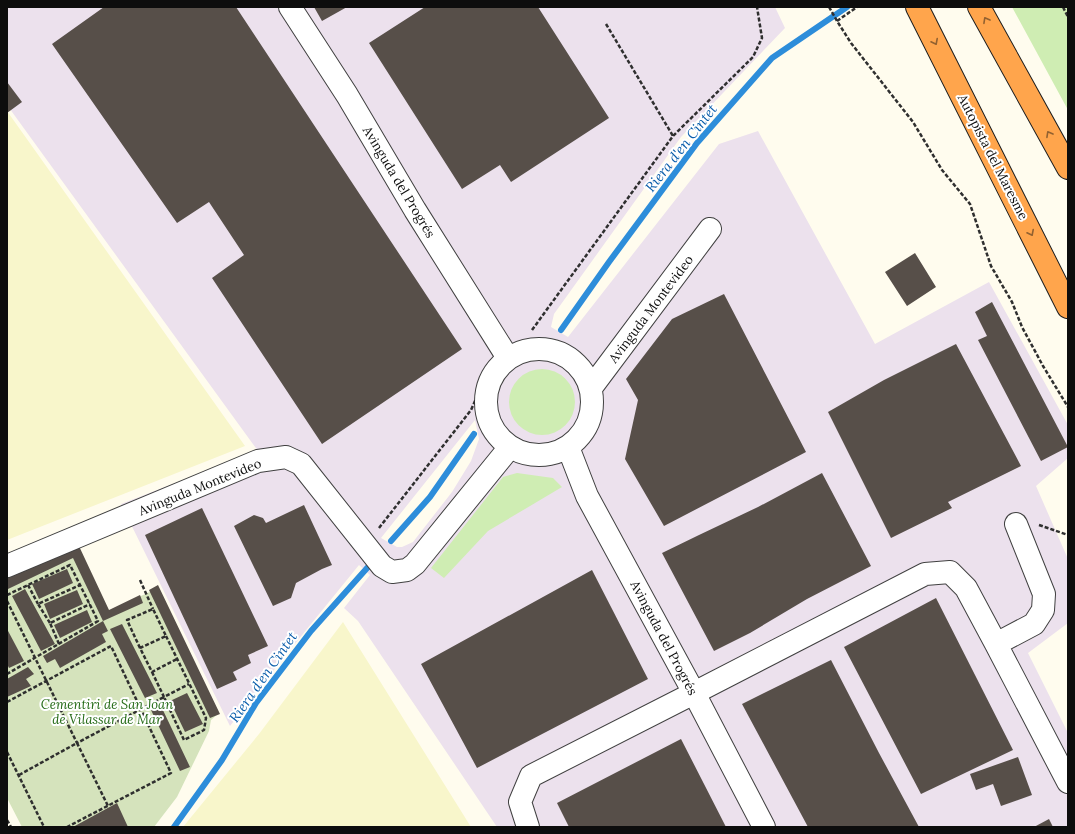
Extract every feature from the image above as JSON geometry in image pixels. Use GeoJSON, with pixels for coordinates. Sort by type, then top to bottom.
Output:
{"type":"FeatureCollection","features":[{"type":"Feature","properties":{"kind":"highway","name":"Autopista del Maresme"},"geometry":{"type":"LineString","coordinates":[[917,7],[1068,307]]}},
{"type":"Feature","properties":{"kind":"highway"},"geometry":{"type":"LineString","coordinates":[[979,7],[1068,168]]}},
{"type":"Feature","properties":{"kind":"street","name":"Avinguda del Progrés"},"geometry":{"type":"LineString","coordinates":[[290,7],[348,95],[415,210],[504,351]]}},
{"type":"Feature","properties":{"kind":"street","name":"Avinguda Montevideo"},"geometry":{"type":"LineString","coordinates":[[591,388],[710,229]]}},
{"type":"Feature","properties":{"kind":"street"},"geometry":{"type":"LineString","coordinates":[[541,348],[559,352],[578,365],[591,388],[592,408],[586,427],[568,447],[554,454],[535,456],[510,447],[492,428],[486,407],[488,388],[504,351],[541,348]]}},
{"type":"Feature","properties":{"kind":"street","name":"Avinguda Montevideo"},"geometry":{"type":"LineString","coordinates":[[7,566],[258,462],[286,458],[301,464],[382,566],[392,572],[408,570],[415,564],[510,447]]}},
{"type":"Feature","properties":{"kind":"street","name":"Avinguda del Progrés"},"geometry":{"type":"LineString","coordinates":[[568,447],[587,496],[694,693],[764,827]]}},
{"type":"Feature","properties":{"kind":"street"},"geometry":{"type":"LineString","coordinates":[[996,644],[1034,624],[1043,610],[1044,594],[1016,524]]}},
{"type":"Feature","properties":{"kind":"street"},"geometry":{"type":"LineString","coordinates":[[528,827],[520,802],[531,776],[925,574],[950,572],[966,588],[1068,782]]}},
{"type":"Feature","properties":{"kind":"path"},"geometry":{"type":"LineString","coordinates":[[532,330],[673,136],[753,58],[762,38],[757,7]]}},
{"type":"Feature","properties":{"kind":"path"},"geometry":{"type":"LineString","coordinates":[[829,7],[851,43],[913,122],[942,170],[970,204],[991,266],[1012,302],[1022,327],[1043,366],[1068,407]]}},
{"type":"Feature","properties":{"kind":"path"},"geometry":{"type":"LineString","coordinates":[[837,21],[857,7]]}},
{"type":"Feature","properties":{"kind":"path"},"geometry":{"type":"LineString","coordinates":[[1063,7],[1068,18]]}},
{"type":"Feature","properties":{"kind":"path"},"geometry":{"type":"LineString","coordinates":[[606,24],[673,136]]}},
{"type":"Feature","properties":{"kind":"path"},"geometry":{"type":"LineString","coordinates":[[379,529],[472,410],[504,351]]}},
{"type":"Feature","properties":{"kind":"path"},"geometry":{"type":"LineString","coordinates":[[1016,524],[1038,525],[1068,535]]}},
{"type":"Feature","properties":{"kind":"path"},"geometry":{"type":"LineString","coordinates":[[7,595],[70,565],[98,621],[7,673]]}},
{"type":"Feature","properties":{"kind":"path"},"geometry":{"type":"LineString","coordinates":[[140,580],[206,718],[204,730],[184,740],[127,620],[153,609]]}},
{"type":"Feature","properties":{"kind":"path"},"geometry":{"type":"LineString","coordinates":[[28,585],[50,623],[59,644]]}},
{"type":"Feature","properties":{"kind":"path"},"geometry":{"type":"LineString","coordinates":[[38,604],[80,585]]}},
{"type":"Feature","properties":{"kind":"path"},"geometry":{"type":"LineString","coordinates":[[7,601],[108,806]]}},
{"type":"Feature","properties":{"kind":"path"},"geometry":{"type":"LineString","coordinates":[[50,623],[90,604]]}},
{"type":"Feature","properties":{"kind":"path"},"geometry":{"type":"LineString","coordinates":[[140,648],[166,636]]}},
{"type":"Feature","properties":{"kind":"path"},"geometry":{"type":"LineString","coordinates":[[7,702],[111,646],[171,772],[67,827]]}},
{"type":"Feature","properties":{"kind":"path"},"geometry":{"type":"LineString","coordinates":[[152,672],[177,659]]}},
{"type":"Feature","properties":{"kind":"path"},"geometry":{"type":"LineString","coordinates":[[19,775],[189,684]]}},
{"type":"Feature","properties":{"kind":"path"},"geometry":{"type":"LineString","coordinates":[[7,752],[44,827]]}},
{"type":"Feature","properties":{"kind":"path"},"geometry":{"type":"LineString","coordinates":[[7,820],[11,827]]}},
{"type":"Feature","properties":{"kind":"shaded area"},"geometry":{"type":"Polygon","coordinates":[[[7,7],[775,7],[785,28],[681,137],[554,314],[551,327],[568,337],[719,144],[758,131],[875,344],[989,282],[1068,425],[1068,458],[1036,486],[1068,559],[1068,623],[1028,653],[1068,733],[1068,827],[497,827],[358,621],[344,608],[370,575],[359,565],[230,726],[121,504],[258,451],[7,105],[7,7]],[[475,420],[381,538],[397,547],[402,547],[413,542],[452,492],[471,461],[479,439],[475,420]]]}},
{"type":"Feature","properties":{"kind":"shaded area"},"geometry":{"type":"Polygon","coordinates":[[[7,111],[245,446],[7,540],[7,111]]]}},
{"type":"Feature","properties":{"kind":"shaded area"},"geometry":{"type":"Polygon","coordinates":[[[343,622],[471,827],[183,827],[259,734],[343,622]]]}},
{"type":"Feature","properties":{"kind":"green space"},"geometry":{"type":"Polygon","coordinates":[[[1012,7],[1068,7],[1068,110],[1012,7]]]}},
{"type":"Feature","properties":{"kind":"green space"},"geometry":{"type":"Polygon","coordinates":[[[542,369],[555,372],[565,379],[572,389],[575,402],[572,415],[565,425],[555,432],[542,435],[529,432],[519,425],[512,415],[509,402],[512,389],[519,379],[529,372],[542,369]]]}},
{"type":"Feature","properties":{"kind":"green space"},"geometry":{"type":"Polygon","coordinates":[[[517,473],[553,478],[562,487],[488,531],[444,578],[431,568],[503,477],[517,473]]]}},
{"type":"Feature","properties":{"kind":"green space","name":"Cementiri de San Joan de Vilassar de Mar"},"geometry":{"type":"Polygon","coordinates":[[[76,544],[109,611],[158,588],[219,713],[211,720],[209,731],[177,797],[154,827],[22,827],[7,798],[7,574],[76,544]]]}},
{"type":"Feature","properties":{"kind":"building"},"geometry":{"type":"Polygon","coordinates":[[[104,7],[236,7],[462,349],[322,444],[212,278],[244,255],[209,202],[177,223],[52,44],[104,7]]]}},
{"type":"Feature","properties":{"kind":"building"},"geometry":{"type":"Polygon","coordinates":[[[314,7],[347,7],[322,21],[314,7]]]}},
{"type":"Feature","properties":{"kind":"building"},"geometry":{"type":"Polygon","coordinates":[[[425,7],[538,7],[609,118],[511,182],[500,165],[462,189],[369,43],[425,7]]]}},
{"type":"Feature","properties":{"kind":"building"},"geometry":{"type":"Polygon","coordinates":[[[7,82],[22,102],[7,113],[7,82]]]}},
{"type":"Feature","properties":{"kind":"building"},"geometry":{"type":"Polygon","coordinates":[[[915,253],[936,287],[907,306],[885,272],[915,253]]]}},
{"type":"Feature","properties":{"kind":"building"},"geometry":{"type":"Polygon","coordinates":[[[724,294],[806,452],[664,526],[625,459],[638,400],[626,379],[672,319],[724,294]]]}},
{"type":"Feature","properties":{"kind":"building"},"geometry":{"type":"Polygon","coordinates":[[[992,302],[1068,447],[1041,461],[978,340],[987,336],[975,312],[992,302]]]}},
{"type":"Feature","properties":{"kind":"building"},"geometry":{"type":"Polygon","coordinates":[[[956,344],[1021,466],[948,502],[952,508],[891,538],[828,412],[884,380],[956,344]]]}},
{"type":"Feature","properties":{"kind":"building"},"geometry":{"type":"Polygon","coordinates":[[[822,473],[871,566],[807,599],[750,633],[714,651],[662,553],[758,507],[822,473]]]}},
{"type":"Feature","properties":{"kind":"building"},"geometry":{"type":"Polygon","coordinates":[[[304,505],[332,565],[296,583],[291,598],[273,606],[234,526],[254,515],[263,518],[266,523],[304,505]]]}},
{"type":"Feature","properties":{"kind":"building"},"geometry":{"type":"Polygon","coordinates":[[[202,508],[268,646],[248,655],[251,663],[233,672],[237,680],[217,689],[145,535],[202,508]]]}},
{"type":"Feature","properties":{"kind":"building"},"geometry":{"type":"Polygon","coordinates":[[[78,544],[109,610],[140,595],[143,603],[103,621],[73,558],[8,589],[7,578],[78,544]]]}},
{"type":"Feature","properties":{"kind":"building"},"geometry":{"type":"Polygon","coordinates":[[[67,569],[73,583],[39,599],[32,584],[67,569]]]}},
{"type":"Feature","properties":{"kind":"building"},"geometry":{"type":"Polygon","coordinates":[[[592,570],[648,679],[477,768],[421,664],[592,570]]]}},
{"type":"Feature","properties":{"kind":"building"},"geometry":{"type":"Polygon","coordinates":[[[158,585],[220,714],[210,718],[149,590],[158,585]]]}},
{"type":"Feature","properties":{"kind":"building"},"geometry":{"type":"Polygon","coordinates":[[[25,589],[55,644],[41,651],[12,596],[25,589]]]}},
{"type":"Feature","properties":{"kind":"building"},"geometry":{"type":"Polygon","coordinates":[[[77,590],[83,604],[50,619],[44,604],[77,590]]]}},
{"type":"Feature","properties":{"kind":"building"},"geometry":{"type":"Polygon","coordinates":[[[936,598],[1013,750],[921,794],[844,647],[936,598]]]}},
{"type":"Feature","properties":{"kind":"building"},"geometry":{"type":"Polygon","coordinates":[[[87,610],[92,622],[60,638],[54,625],[87,610]]]}},
{"type":"Feature","properties":{"kind":"building"},"geometry":{"type":"Polygon","coordinates":[[[103,621],[108,631],[102,634],[106,642],[60,668],[55,659],[47,663],[43,656],[103,621]]]}},
{"type":"Feature","properties":{"kind":"building"},"geometry":{"type":"Polygon","coordinates":[[[122,624],[157,693],[145,698],[110,629],[122,624]]]}},
{"type":"Feature","properties":{"kind":"building"},"geometry":{"type":"Polygon","coordinates":[[[7,629],[24,661],[9,668],[7,664],[7,629]]]}},
{"type":"Feature","properties":{"kind":"building"},"geometry":{"type":"Polygon","coordinates":[[[831,660],[919,827],[808,827],[742,704],[831,660]]]}},
{"type":"Feature","properties":{"kind":"building"},"geometry":{"type":"Polygon","coordinates":[[[28,667],[34,674],[26,679],[31,686],[7,697],[7,679],[28,667]]]}},
{"type":"Feature","properties":{"kind":"building"},"geometry":{"type":"Polygon","coordinates":[[[187,693],[203,724],[185,732],[170,701],[187,693]]]}},
{"type":"Feature","properties":{"kind":"building"},"geometry":{"type":"Polygon","coordinates":[[[161,706],[190,767],[180,771],[151,710],[161,706]]]}},
{"type":"Feature","properties":{"kind":"building"},"geometry":{"type":"Polygon","coordinates":[[[681,739],[726,827],[569,827],[557,803],[681,739]]]}},
{"type":"Feature","properties":{"kind":"building"},"geometry":{"type":"Polygon","coordinates":[[[1018,757],[1032,795],[1001,806],[993,784],[976,790],[970,774],[1018,757]]]}},
{"type":"Feature","properties":{"kind":"building"},"geometry":{"type":"Polygon","coordinates":[[[117,803],[128,827],[73,827],[117,803]]]}},
{"type":"Feature","properties":{"kind":"building"},"geometry":{"type":"Polygon","coordinates":[[[1049,819],[1053,827],[1034,827],[1049,819]]]}},
{"type":"Feature","properties":{"kind":"waterway","name":"Riera d'en Cintet"},"geometry":{"type":"LineString","coordinates":[[561,330],[697,143],[772,58],[847,7]]}},
{"type":"Feature","properties":{"kind":"waterway","name":"Riera d'en Cintet"},"geometry":{"type":"LineString","coordinates":[[391,541],[430,497],[474,434]]}},
{"type":"Feature","properties":{"kind":"waterway","name":"Riera d'en Cintet"},"geometry":{"type":"LineString","coordinates":[[174,827],[222,760],[256,703],[311,631],[368,567]]}}]}
